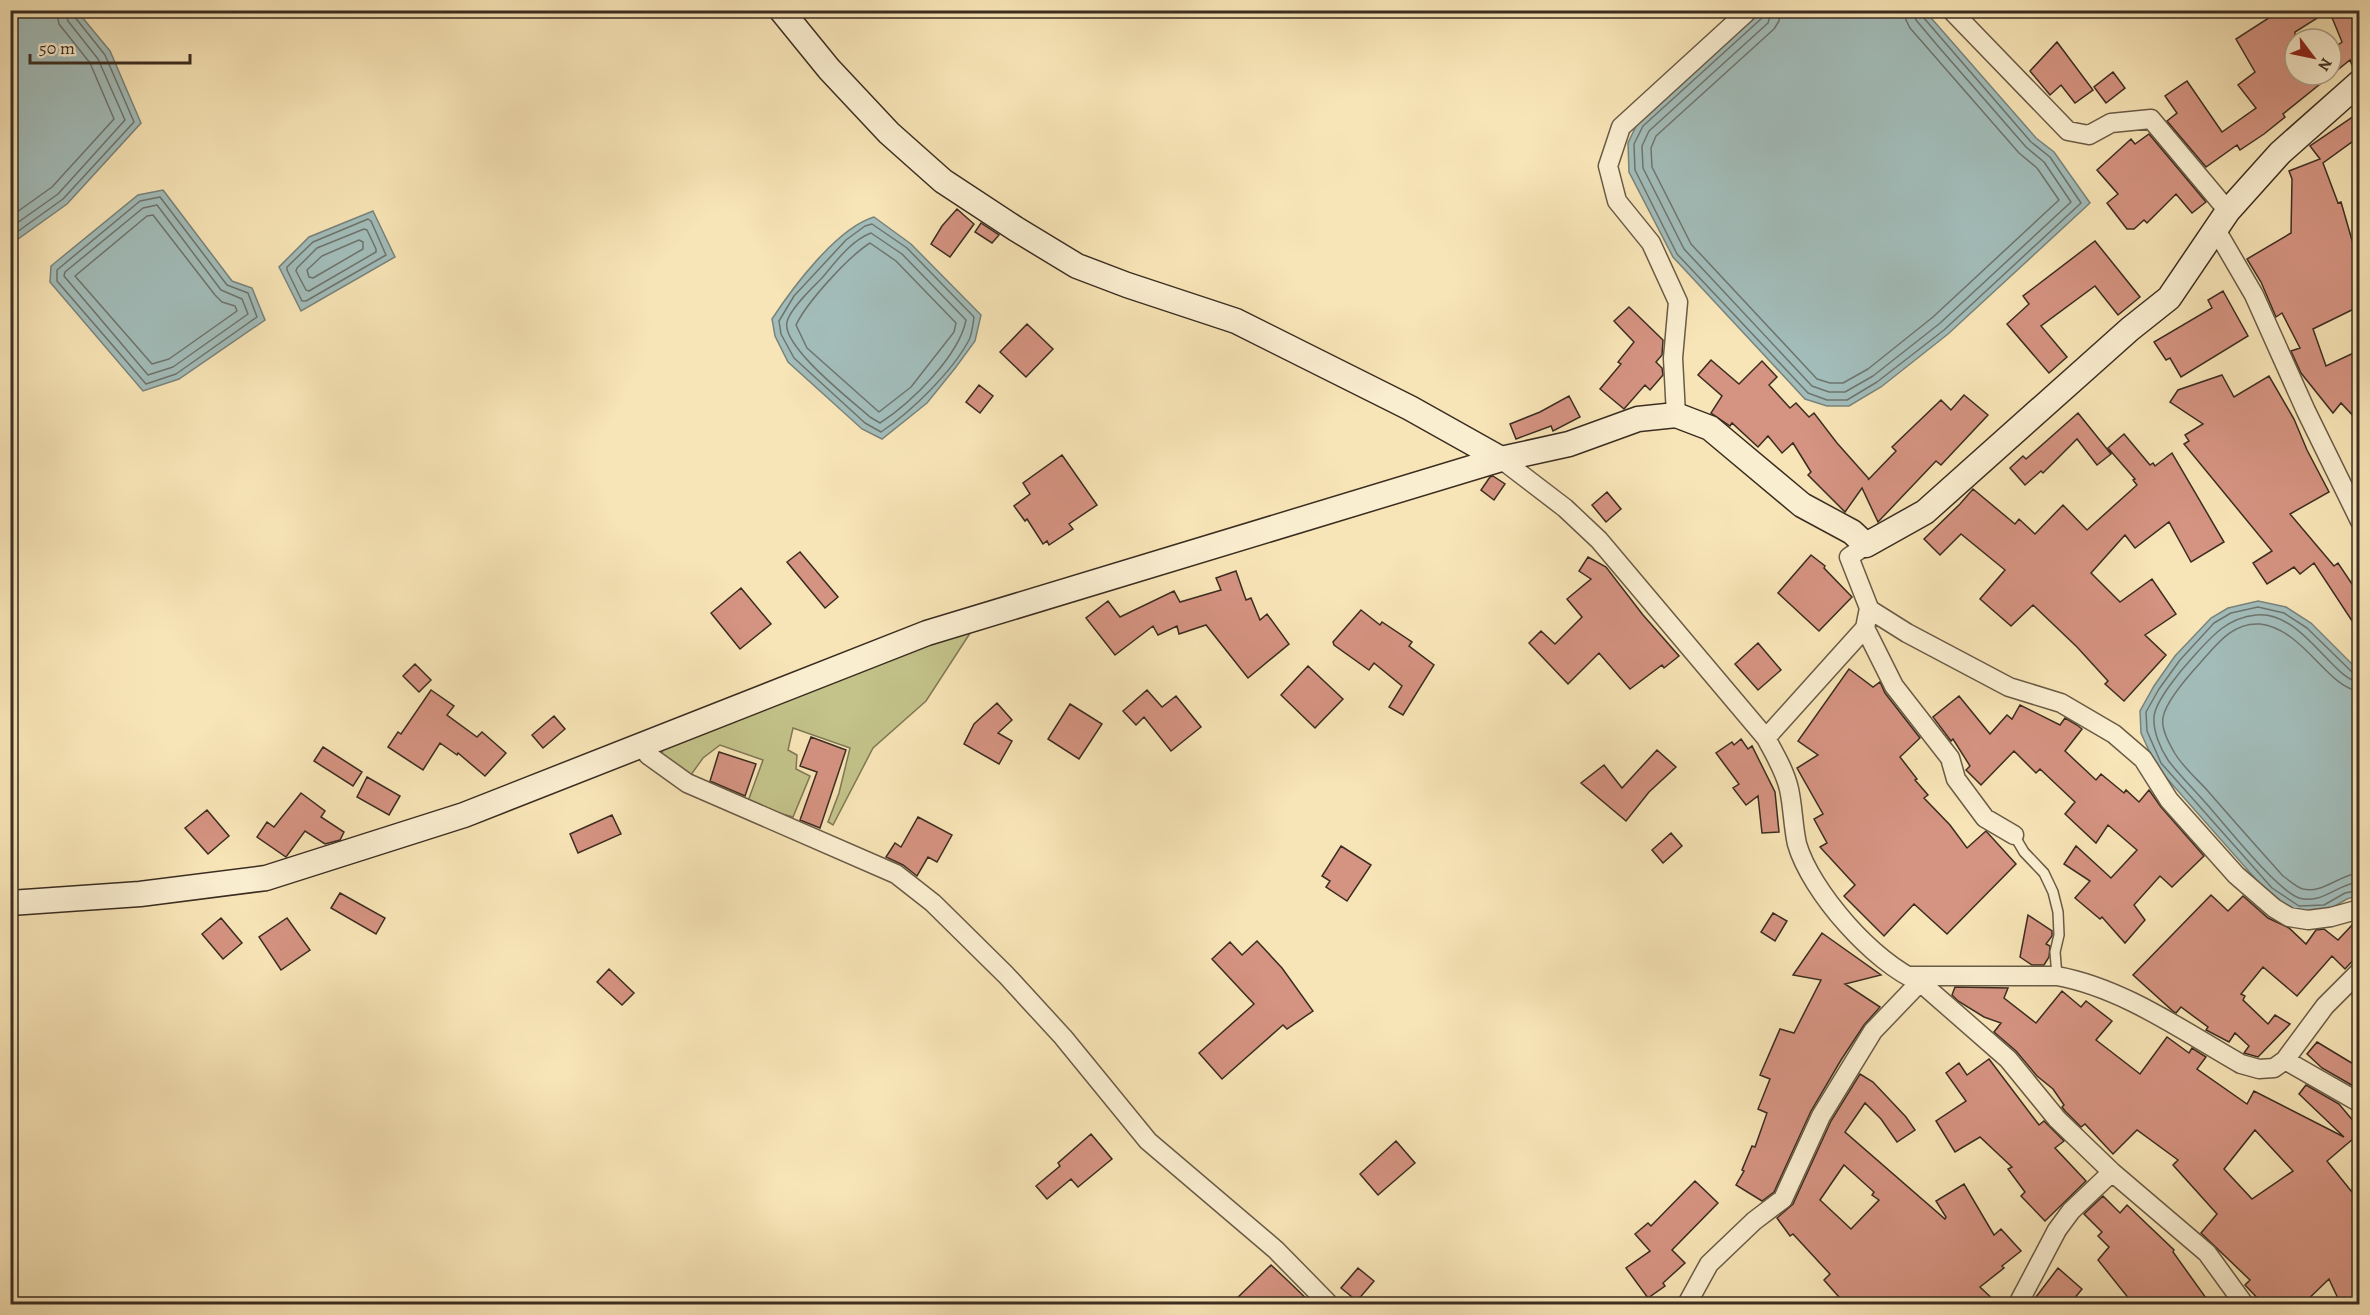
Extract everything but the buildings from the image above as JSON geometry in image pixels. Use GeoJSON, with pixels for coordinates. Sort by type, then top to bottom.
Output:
{"type":"FeatureCollection","features":[{"type":"Feature","properties":{"kind":"main road"},"geometry":{"type":"LineString","coordinates":[[781,10],[829,69],[889,133],[944,181],[1026,235],[1077,266],[1236,321],[1410,408],[1501,459]]}},
{"type":"Feature","properties":{"kind":"main road"},"geometry":{"type":"LineString","coordinates":[[10,903],[140,894],[266,878],[464,815],[927,633],[1501,459],[1569,444],[1638,420],[1676,415],[1710,428],[1802,505],[1852,532],[1866,545],[1925,512],[2130,329],[2169,298],[2221,220],[2280,153],[2360,82]]}},
{"type":"Feature","properties":{"kind":"street"},"geometry":{"type":"LineString","coordinates":[[1676,415],[1673,358],[1678,302],[1651,243],[1617,201],[1608,165],[1622,126],[1749,10]]}},
{"type":"Feature","properties":{"kind":"street"},"geometry":{"type":"LineString","coordinates":[[1951,10],[2068,130],[2089,135],[2111,123],[2151,119],[2221,220],[2306,411],[2360,521]]}},
{"type":"Feature","properties":{"kind":"street"},"geometry":{"type":"LineString","coordinates":[[1501,459],[1565,508],[1599,540],[1767,738],[1781,764],[1789,788],[1797,842],[1803,862],[1840,919],[2008,1059],[2057,1119],[2112,1172],[2207,1253],[2244,1305]]}},
{"type":"Feature","properties":{"kind":"street"},"geometry":{"type":"LineString","coordinates":[[1767,738],[1865,628],[1869,608],[1849,557],[1866,545]]}},
{"type":"Feature","properties":{"kind":"street"},"geometry":{"type":"LineString","coordinates":[[1869,608],[1907,633],[2009,687],[2061,703],[2114,734],[2143,759],[2169,800],[2236,875],[2274,908],[2289,917],[2308,920],[2360,909]]}},
{"type":"Feature","properties":{"kind":"street"},"geometry":{"type":"LineString","coordinates":[[1865,628],[1894,686],[1950,758],[1956,779],[1985,818],[2014,835]]}},
{"type":"Feature","properties":{"kind":"street"},"geometry":{"type":"LineString","coordinates":[[645,744],[648,755],[687,783],[875,864],[914,886],[959,927],[1064,1037],[1148,1141],[1276,1250],[1329,1305]]}},
{"type":"Feature","properties":{"kind":"street"},"geometry":{"type":"LineString","coordinates":[[1912,979],[2057,976],[2097,987],[2132,1002],[2241,1065],[2259,1069],[2274,1068],[2285,1060],[2325,1006],[2360,971]]}},
{"type":"Feature","properties":{"kind":"street"},"geometry":{"type":"LineString","coordinates":[[1687,1305],[1709,1264],[1754,1221],[1782,1199],[1821,1116],[1873,1031],[1912,979]]}},
{"type":"Feature","properties":{"kind":"street"},"geometry":{"type":"LineString","coordinates":[[2285,1060],[2360,1103]]}},
{"type":"Feature","properties":{"kind":"street"},"geometry":{"type":"LineString","coordinates":[[2018,1305],[2056,1230],[2072,1210],[2112,1172]]}},
{"type":"Feature","properties":{"kind":"lane"},"geometry":{"type":"LineString","coordinates":[[2014,835],[2024,852],[2044,873],[2053,892],[2058,912],[2059,935],[2055,952],[2057,976]]}},
{"type":"Feature","properties":{"kind":"green space"},"geometry":{"type":"Polygon","coordinates":[[[976,624],[926,701],[873,748],[833,825],[828,822],[839,793],[850,748],[793,728],[788,750],[797,755],[796,769],[810,776],[793,817],[747,804],[763,760],[720,745],[703,758],[683,786],[662,758],[663,744],[976,624]]]}},
{"type":"Feature","properties":{"kind":"water"},"geometry":{"type":"Polygon","coordinates":[[[11,10],[77,11],[110,51],[141,123],[67,204],[11,244],[11,10]]]}},
{"type":"Feature","properties":{"kind":"water"},"geometry":{"type":"Polygon","coordinates":[[[1761,11],[1925,11],[2036,138],[2054,152],[2090,203],[1948,334],[1881,387],[1849,406],[1827,406],[1805,399],[1673,257],[1629,172],[1628,143],[1638,122],[1761,11]]]}},
{"type":"Feature","properties":{"kind":"water"},"geometry":{"type":"Polygon","coordinates":[[[163,190],[232,281],[252,288],[265,320],[179,379],[143,391],[50,282],[51,266],[138,195],[163,190]]]}},
{"type":"Feature","properties":{"kind":"water"},"geometry":{"type":"Polygon","coordinates":[[[373,211],[395,257],[301,311],[279,267],[309,237],[373,211]]]}},
{"type":"Feature","properties":{"kind":"water"},"geometry":{"type":"Polygon","coordinates":[[[874,217],[911,244],[981,315],[975,341],[956,367],[927,403],[882,439],[862,429],[788,362],[775,336],[772,319],[804,276],[831,246],[845,233],[874,217]]]}},
{"type":"Feature","properties":{"kind":"water"},"geometry":{"type":"Polygon","coordinates":[[[2258,601],[2286,607],[2311,623],[2359,671],[2359,895],[2326,911],[2296,912],[2268,893],[2156,766],[2141,733],[2140,711],[2175,656],[2211,618],[2228,608],[2258,601]]]}}]}
